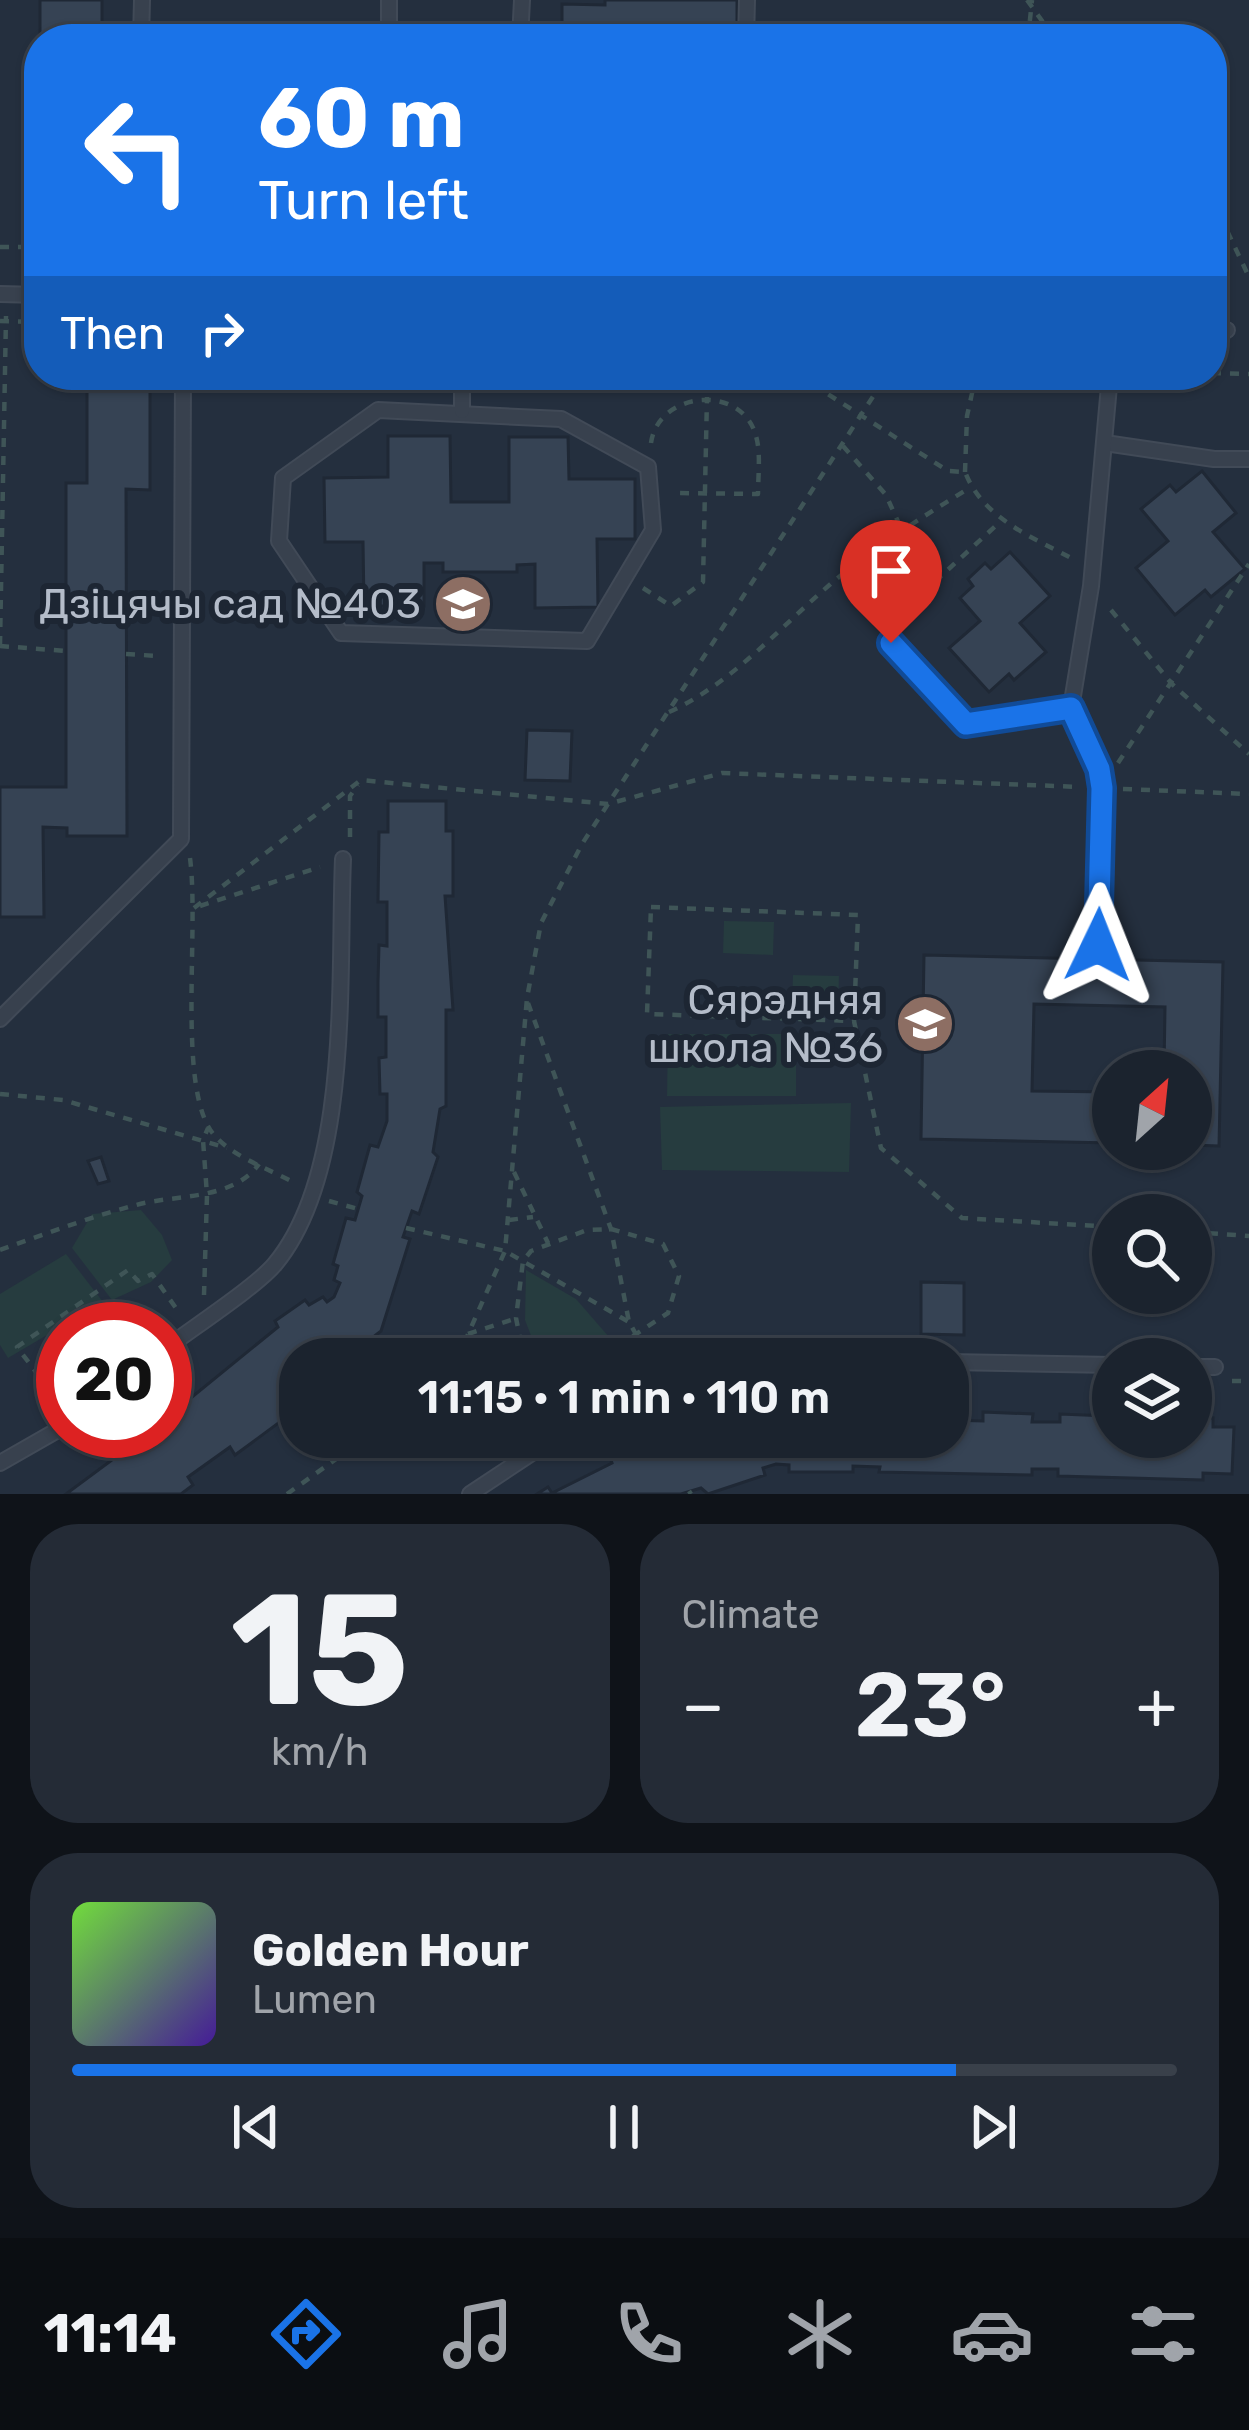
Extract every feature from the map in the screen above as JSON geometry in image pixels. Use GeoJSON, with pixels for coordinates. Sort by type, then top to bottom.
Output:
{"type":"FeatureCollection","features":[{"type":"Feature","properties":{"kind":"lane"},"geometry":{"type":"LineString","coordinates":[[0,1018],[181,839],[183,390]]}},
{"type":"Feature","properties":{"kind":"lane"},"geometry":{"type":"LineString","coordinates":[[462,390],[462,411]]}},
{"type":"Feature","properties":{"kind":"lane"},"geometry":{"type":"LineString","coordinates":[[1098,945],[1102,788],[1099,769],[1071,708],[1091,586],[1109,390]]}},
{"type":"Feature","properties":{"kind":"lane"},"geometry":{"type":"LineString","coordinates":[[378,410],[561,419],[648,466],[652,530],[587,640],[340,633],[279,541],[283,478],[378,410]]}},
{"type":"Feature","properties":{"kind":"lane"},"geometry":{"type":"LineString","coordinates":[[1105,443],[1214,459],[1249,458]]}},
{"type":"Feature","properties":{"kind":"lane"},"geometry":{"type":"LineString","coordinates":[[891,643],[966,724],[1071,708]]}},
{"type":"Feature","properties":{"kind":"lane"},"geometry":{"type":"LineString","coordinates":[[192,1328],[274,1266],[313,1192],[334,1104],[343,859]]}},
{"type":"Feature","properties":{"kind":"lane"},"geometry":{"type":"LineString","coordinates":[[969,1362],[1092,1365]]}},
{"type":"Feature","properties":{"kind":"lane"},"geometry":{"type":"LineString","coordinates":[[0,1463],[36,1442]]}},
{"type":"Feature","properties":{"kind":"lane"},"geometry":{"type":"LineString","coordinates":[[470,1494],[524,1458]]}},
{"type":"Feature","properties":{"kind":"path"},"geometry":{"type":"LineString","coordinates":[[1227,231],[1249,277]]}},
{"type":"Feature","properties":{"kind":"path"},"geometry":{"type":"LineString","coordinates":[[0,304],[9,322],[0,646],[66,651]]}},
{"type":"Feature","properties":{"kind":"path"},"geometry":{"type":"LineString","coordinates":[[0,321],[24,322]]}},
{"type":"Feature","properties":{"kind":"path"},"geometry":{"type":"LineString","coordinates":[[822,390],[948,471],[965,472]]}},
{"type":"Feature","properties":{"kind":"path"},"geometry":{"type":"LineString","coordinates":[[466,1338],[505,1251],[527,998],[541,923],[581,844],[878,390]]}},
{"type":"Feature","properties":{"kind":"path"},"geometry":{"type":"LineString","coordinates":[[973,390],[965,472],[971,487],[1001,521],[1072,559],[1172,684],[1249,754]]}},
{"type":"Feature","properties":{"kind":"path"},"geometry":{"type":"LineString","coordinates":[[625,577],[671,606],[703,582],[707,398]]}},
{"type":"Feature","properties":{"kind":"path"},"geometry":{"type":"LineString","coordinates":[[648,466],[653,428],[674,405],[707,398],[735,408],[756,433],[758,494],[650,493]]}},
{"type":"Feature","properties":{"kind":"path"},"geometry":{"type":"LineString","coordinates":[[843,446],[886,495],[928,588]]}},
{"type":"Feature","properties":{"kind":"path"},"geometry":{"type":"LineString","coordinates":[[668,712],[704,697],[841,575],[971,487]]}},
{"type":"Feature","properties":{"kind":"path"},"geometry":{"type":"LineString","coordinates":[[891,643],[928,588],[1001,521]]}},
{"type":"Feature","properties":{"kind":"path"},"geometry":{"type":"LineString","coordinates":[[1102,788],[1249,564]]}},
{"type":"Feature","properties":{"kind":"path"},"geometry":{"type":"LineString","coordinates":[[127,654],[182,657]]}},
{"type":"Feature","properties":{"kind":"path"},"geometry":{"type":"LineString","coordinates":[[194,908],[361,780],[608,804],[722,772],[1249,794]]}},
{"type":"Feature","properties":{"kind":"path"},"geometry":{"type":"LineString","coordinates":[[194,908],[343,859]]}},
{"type":"Feature","properties":{"kind":"path"},"geometry":{"type":"LineString","coordinates":[[191,872],[194,1072],[208,1127],[231,1149]]}},
{"type":"Feature","properties":{"kind":"path"},"geometry":{"type":"LineString","coordinates":[[854,1021],[647,1014],[651,907],[857,915],[854,1021],[881,1148],[962,1218],[1092,1226]]}},
{"type":"Feature","properties":{"kind":"path"},"geometry":{"type":"LineString","coordinates":[[527,998],[611,1228],[629,1322],[637,1336]]}},
{"type":"Feature","properties":{"kind":"path"},"geometry":{"type":"LineString","coordinates":[[0,1094],[62,1100],[231,1149],[259,1164],[253,1173],[207,1195],[140,1204],[0,1250]]}},
{"type":"Feature","properties":{"kind":"path"},"geometry":{"type":"LineString","coordinates":[[203,1318],[207,1195],[203,1140],[208,1127]]}},
{"type":"Feature","properties":{"kind":"path"},"geometry":{"type":"LineString","coordinates":[[514,1172],[548,1243]]}},
{"type":"Feature","properties":{"kind":"path"},"geometry":{"type":"LineString","coordinates":[[509,1220],[535,1216]]}},
{"type":"Feature","properties":{"kind":"path"},"geometry":{"type":"LineString","coordinates":[[406,1228],[505,1251],[629,1322]]}},
{"type":"Feature","properties":{"kind":"path"},"geometry":{"type":"LineString","coordinates":[[520,1338],[516,1318],[523,1261],[548,1243],[586,1230],[611,1228],[663,1244],[679,1276],[668,1313],[634,1338]]}},
{"type":"Feature","properties":{"kind":"path"},"geometry":{"type":"LineString","coordinates":[[1212,1233],[1249,1235]]}},
{"type":"Feature","properties":{"kind":"path"},"geometry":{"type":"LineString","coordinates":[[82,1302],[128,1270],[138,1281],[152,1274],[172,1302]]}},
{"type":"Feature","properties":{"kind":"path"},"geometry":{"type":"LineString","coordinates":[[468,1334],[516,1318]]}},
{"type":"Feature","properties":{"kind":"path"},"geometry":{"type":"LineString","coordinates":[[36,1334],[17,1347],[36,1372]]}},
{"type":"Feature","properties":{"kind":"path"},"geometry":{"type":"LineString","coordinates":[[287,1494],[338,1458]]}},
{"type":"Feature","properties":{"kind":"green space"},"geometry":{"type":"Polygon","coordinates":[[[724,921],[774,922],[773,955],[723,953],[724,921]]]}},
{"type":"Feature","properties":{"kind":"green space"},"geometry":{"type":"Polygon","coordinates":[[[793,975],[839,976],[838,1005],[792,1004],[793,975]]]}},
{"type":"Feature","properties":{"kind":"green space"},"geometry":{"type":"Polygon","coordinates":[[[668,1034],[796,1034],[796,1096],[667,1096],[668,1034]]]}},
{"type":"Feature","properties":{"kind":"green space"},"geometry":{"type":"Polygon","coordinates":[[[851,1103],[849,1172],[662,1170],[660,1107],[851,1103]]]}},
{"type":"Feature","properties":{"kind":"green space"},"geometry":{"type":"Polygon","coordinates":[[[141,1210],[162,1235],[172,1260],[151,1282],[112,1300],[72,1248],[92,1214],[141,1210]]]}},
{"type":"Feature","properties":{"kind":"green space"},"geometry":{"type":"Polygon","coordinates":[[[66,1254],[103,1302],[36,1302],[36,1341],[8,1358],[0,1345],[0,1294],[66,1254]]]}},
{"type":"Feature","properties":{"kind":"green space"},"geometry":{"type":"Polygon","coordinates":[[[526,1270],[576,1299],[609,1337],[532,1338],[525,1320],[526,1270]]]}},
{"type":"Feature","properties":{"kind":"building"},"geometry":{"type":"Polygon","coordinates":[[[40,0],[102,0],[102,24],[40,24],[40,0]]]}},
{"type":"Feature","properties":{"kind":"building"},"geometry":{"type":"Polygon","coordinates":[[[605,0],[737,0],[737,24],[562,24],[562,4],[605,5],[605,0]]]}},
{"type":"Feature","properties":{"kind":"building"},"geometry":{"type":"Polygon","coordinates":[[[87,390],[150,390],[150,490],[126,489],[127,836],[67,836],[67,828],[43,827],[44,917],[0,917],[0,787],[66,787],[66,483],[87,483],[87,390]]]}},
{"type":"Feature","properties":{"kind":"building"},"geometry":{"type":"Polygon","coordinates":[[[388,436],[450,436],[451,502],[509,502],[509,437],[568,437],[569,479],[635,479],[635,539],[597,539],[598,607],[535,608],[535,564],[517,565],[517,572],[443,572],[443,563],[424,563],[424,606],[364,606],[363,542],[325,542],[324,478],[388,477],[388,436]]]}},
{"type":"Feature","properties":{"kind":"building"},"geometry":{"type":"Polygon","coordinates":[[[1202,471],[1236,513],[1213,532],[1245,569],[1211,597],[1205,590],[1175,615],[1136,568],[1168,541],[1141,509],[1170,485],[1176,492],[1202,471]]]}},
{"type":"Feature","properties":{"kind":"building"},"geometry":{"type":"Polygon","coordinates":[[[1010,552],[1050,596],[1020,623],[1046,652],[1014,680],[1009,674],[989,692],[949,648],[980,621],[960,598],[973,586],[968,579],[985,563],[991,569],[1010,552]]]}},
{"type":"Feature","properties":{"kind":"building"},"geometry":{"type":"Polygon","coordinates":[[[527,730],[572,731],[570,781],[525,780],[527,730]]]}},
{"type":"Feature","properties":{"kind":"building"},"geometry":{"type":"Polygon","coordinates":[[[388,801],[446,801],[446,831],[453,831],[453,896],[445,896],[453,1010],[446,1010],[446,1106],[440,1109],[433,1152],[438,1157],[419,1214],[412,1211],[403,1237],[410,1239],[381,1331],[372,1338],[279,1338],[279,1423],[235,1455],[230,1447],[188,1477],[193,1485],[181,1494],[66,1494],[115,1458],[192,1458],[192,1397],[278,1327],[275,1321],[305,1300],[309,1305],[334,1297],[340,1283],[334,1280],[338,1266],[333,1264],[346,1218],[355,1220],[370,1145],[378,1147],[387,1121],[379,1058],[386,1057],[386,1017],[378,1017],[378,982],[379,945],[387,946],[387,902],[378,902],[379,832],[388,832],[388,801]]]}},
{"type":"Feature","properties":{"kind":"building"},"geometry":{"type":"Polygon","coordinates":[[[924,955],[1223,962],[1219,1146],[1212,1146],[1212,1050],[1164,1050],[1165,1007],[1034,1004],[1032,1091],[1092,1092],[1092,1143],[921,1139],[924,955]]]}},
{"type":"Feature","properties":{"kind":"building"},"geometry":{"type":"Polygon","coordinates":[[[101,1157],[109,1181],[98,1184],[88,1161],[101,1157]]]}},
{"type":"Feature","properties":{"kind":"building"},"geometry":{"type":"Polygon","coordinates":[[[921,1282],[964,1283],[964,1335],[921,1334],[921,1282]]]}},
{"type":"Feature","properties":{"kind":"building"},"geometry":{"type":"Polygon","coordinates":[[[983,1412],[1033,1414],[1032,1422],[1060,1422],[1060,1414],[1092,1415],[1092,1458],[1212,1458],[1213,1418],[1213,1427],[1234,1427],[1232,1474],[1203,1473],[1203,1480],[1058,1476],[1058,1469],[1032,1469],[1032,1475],[879,1472],[880,1467],[853,1466],[853,1472],[789,1472],[789,1465],[776,1464],[763,1468],[765,1475],[708,1494],[701,1488],[681,1494],[537,1494],[548,1487],[552,1493],[612,1463],[610,1458],[969,1458],[969,1421],[983,1421],[983,1412]]]}},
{"type":"Feature","properties":{"kind":"place","name":"Дзіцячы сад №403"},"geometry":{"type":"Point","coordinates":[463,604]}},
{"type":"Feature","properties":{"kind":"place","name":"Сярэдняя школа №36"},"geometry":{"type":"Point","coordinates":[925,1024]}},
{"type":"Feature","properties":{"kind":"route"},"geometry":{"type":"LineString","coordinates":[[891,643],[966,724],[1044,716],[1071,708],[1099,769],[1102,788],[1098,945]]}}]}
